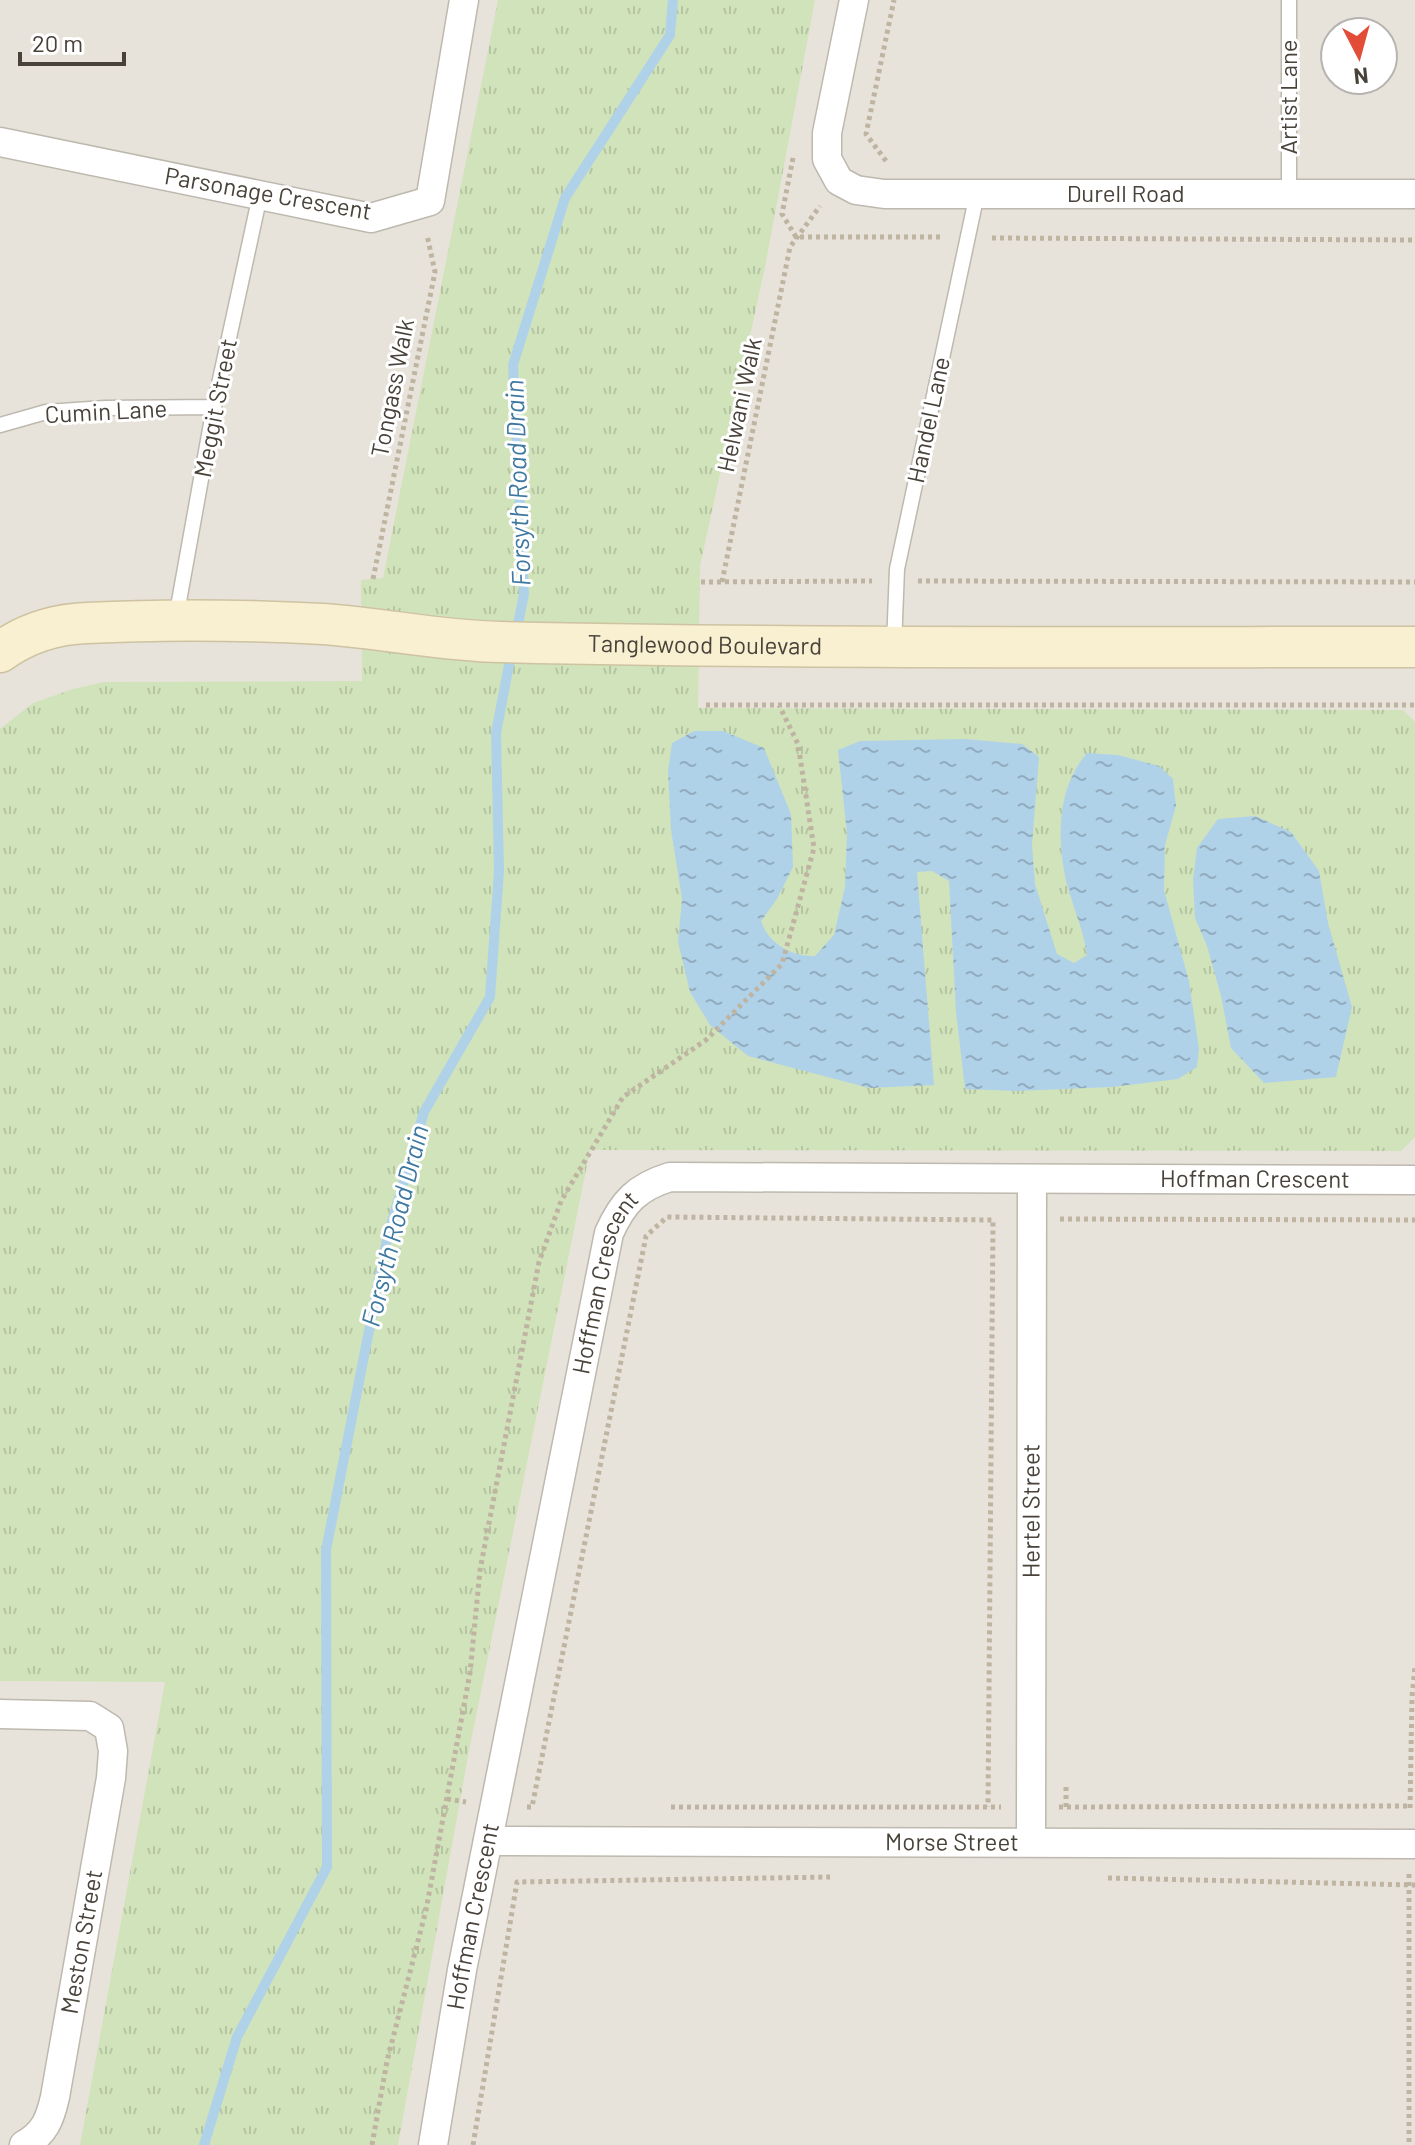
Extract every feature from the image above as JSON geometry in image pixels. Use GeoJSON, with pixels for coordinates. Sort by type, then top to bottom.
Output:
{"type":"FeatureCollection","features":[{"type":"Feature","properties":{"kind":"street"},"geometry":{"type":"LineString","coordinates":[[420,204],[430,201],[464,0]]}},
{"type":"Feature","properties":{"kind":"street","name":"Durell Road"},"geometry":{"type":"LineString","coordinates":[[854,0],[827,133],[827,159],[839,181],[856,190],[884,194],[1415,194]]}},
{"type":"Feature","properties":{"kind":"street","name":"Parsonage Crescent"},"geometry":{"type":"LineString","coordinates":[[0,142],[371,218],[420,204]]}},
{"type":"Feature","properties":{"kind":"street","name":"Tanglewood Boulevard"},"geometry":{"type":"LineString","coordinates":[[0,652],[33,633],[58,627],[83,623],[176,622],[324,625],[466,641],[705,647],[1415,647]]}},
{"type":"Feature","properties":{"kind":"street","name":"Hoffman Crescent"},"geometry":{"type":"LineString","coordinates":[[433,2145],[462,1970],[609,1233],[619,1210],[650,1183],[670,1177],[1415,1180]]}},
{"type":"Feature","properties":{"kind":"street","name":"Hertel Street"},"geometry":{"type":"LineString","coordinates":[[1031,1841],[1032,1179]]}},
{"type":"Feature","properties":{"kind":"street","name":"Meston Street"},"geometry":{"type":"LineString","coordinates":[[0,1714],[90,1716],[109,1728],[113,1751],[111,1778],[55,2097],[49,2121],[39,2136],[24,2145]]}},
{"type":"Feature","properties":{"kind":"street","name":"Morse Street"},"geometry":{"type":"LineString","coordinates":[[488,1841],[1412,1844]]}},
{"type":"Feature","properties":{"kind":"lane","name":"Artist Lane"},"geometry":{"type":"LineString","coordinates":[[1289,0],[1289,194]]}},
{"type":"Feature","properties":{"kind":"lane","name":"Handel Lane"},"geometry":{"type":"LineString","coordinates":[[894,647],[896,581],[977,194]]}},
{"type":"Feature","properties":{"kind":"lane","name":"Meggit Street"},"geometry":{"type":"LineString","coordinates":[[176,622],[214,407],[260,195]]}},
{"type":"Feature","properties":{"kind":"lane","name":"Cumin Lane"},"geometry":{"type":"LineString","coordinates":[[0,425],[46,412],[214,407]]}},
{"type":"Feature","properties":{"kind":"path"},"geometry":{"type":"LineString","coordinates":[[889,164],[866,134],[894,0]]}},
{"type":"Feature","properties":{"kind":"path","name":"Tongass Walk"},"geometry":{"type":"LineString","coordinates":[[373,579],[435,272],[420,204]]}},
{"type":"Feature","properties":{"kind":"path","name":"Helwani Walk"},"geometry":{"type":"LineString","coordinates":[[722,582],[790,247],[796,237]]}},
{"type":"Feature","properties":{"kind":"path"},"geometry":{"type":"LineString","coordinates":[[701,582],[1415,582]]}},
{"type":"Feature","properties":{"kind":"path"},"geometry":{"type":"LineString","coordinates":[[706,705],[1415,705]]}},
{"type":"Feature","properties":{"kind":"path"},"geometry":{"type":"LineString","coordinates":[[532,1807],[646,1236],[667,1217],[1415,1220]]}},
{"type":"Feature","properties":{"kind":"path"},"geometry":{"type":"LineString","coordinates":[[988,1807],[993,1220]]}},
{"type":"Feature","properties":{"kind":"path"},"geometry":{"type":"LineString","coordinates":[[1409,2145],[1412,1697],[1415,1667]]}},
{"type":"Feature","properties":{"kind":"path"},"geometry":{"type":"LineString","coordinates":[[473,2145],[517,1882],[834,1877]]}},
{"type":"Feature","properties":{"kind":"path"},"geometry":{"type":"LineString","coordinates":[[1100,1878],[1412,1885]]}},
{"type":"Feature","properties":{"kind":"shaded area"},"geometry":{"type":"Polygon","coordinates":[[[0,0],[1415,0],[1415,2145],[0,2145],[0,0]]]}},
{"type":"Feature","properties":{"kind":"green space"},"geometry":{"type":"Polygon","coordinates":[[[498,0],[815,0],[765,267],[700,566],[698,708],[1403,710],[1415,722],[1415,1137],[1401,1151],[590,1150],[469,1751],[398,2145],[80,2145],[165,1682],[0,1681],[0,729],[33,703],[104,682],[362,681],[361,580],[383,578],[498,0]]]}},
{"type":"Feature","properties":{"kind":"water"},"geometry":{"type":"Polygon","coordinates":[[[694,731],[723,731],[764,748],[791,814],[793,867],[777,899],[761,921],[769,936],[782,947],[815,956],[834,935],[845,887],[847,833],[838,750],[860,741],[965,739],[1022,744],[1039,757],[1032,845],[1035,884],[1057,954],[1074,963],[1087,955],[1066,881],[1062,855],[1062,809],[1071,779],[1087,753],[1118,755],[1159,766],[1173,779],[1176,806],[1165,845],[1164,890],[1189,981],[1199,1049],[1197,1067],[1178,1079],[1112,1087],[1016,1091],[965,1089],[956,1012],[949,881],[932,871],[917,872],[934,1085],[869,1088],[748,1056],[710,1025],[690,992],[678,942],[682,899],[671,830],[668,772],[672,743],[694,731]]]}},
{"type":"Feature","properties":{"kind":"water"},"geometry":{"type":"Polygon","coordinates":[[[1255,816],[1291,832],[1319,871],[1328,923],[1352,1007],[1336,1077],[1264,1083],[1231,1048],[1221,996],[1207,946],[1195,918],[1193,880],[1197,848],[1218,819],[1255,816]]]}},
{"type":"Feature","properties":{"kind":"waterway","name":"Forsyth Road Drain"},"geometry":{"type":"LineString","coordinates":[[516,634],[524,594],[513,365],[565,198],[670,35],[673,0]]}},
{"type":"Feature","properties":{"kind":"waterway","name":"Forsyth Road Drain"},"geometry":{"type":"LineString","coordinates":[[204,2145],[237,2037],[327,1867],[326,1550],[387,1239],[424,1112],[490,997],[499,871],[496,733],[512,649]]}}]}
